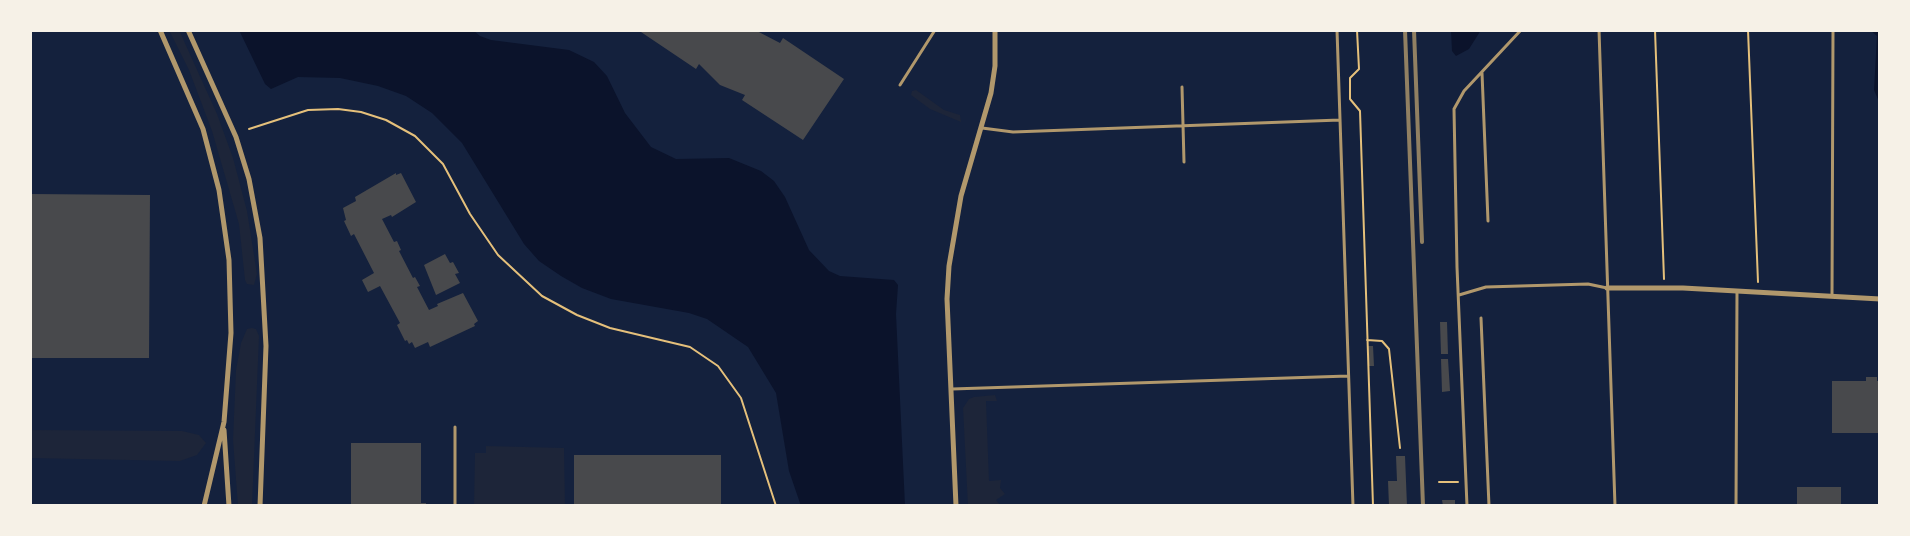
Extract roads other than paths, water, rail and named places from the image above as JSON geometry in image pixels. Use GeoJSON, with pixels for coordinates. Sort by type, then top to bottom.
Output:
{"type":"FeatureCollection","features":[{"type":"Feature","properties":{"kind":"street"},"geometry":{"type":"LineString","coordinates":[[160,30],[203,129],[225,219],[232,310],[224,422],[229,506]]}},
{"type":"Feature","properties":{"kind":"street"},"geometry":{"type":"LineString","coordinates":[[188,30],[236,137],[249,179],[260,238],[266,346],[260,506]]}},
{"type":"Feature","properties":{"kind":"street"},"geometry":{"type":"LineString","coordinates":[[956,506],[947,299],[949,266],[961,196],[981,127],[995,66],[995,30]]}},
{"type":"Feature","properties":{"kind":"street"},"geometry":{"type":"LineString","coordinates":[[1607,288],[1664,288],[1880,299]]}},
{"type":"Feature","properties":{"kind":"street"},"geometry":{"type":"LineString","coordinates":[[204,506],[224,422]]}},
{"type":"Feature","properties":{"kind":"lane"},"geometry":{"type":"LineString","coordinates":[[900,85],[935,30]]}},
{"type":"Feature","properties":{"kind":"lane"},"geometry":{"type":"LineString","coordinates":[[1337,30],[1353,506]]}},
{"type":"Feature","properties":{"kind":"lane"},"geometry":{"type":"LineString","coordinates":[[1467,506],[1454,109],[1464,91],[1521,30]]}},
{"type":"Feature","properties":{"kind":"lane"},"geometry":{"type":"LineString","coordinates":[[1599,30],[1614,506]]}},
{"type":"Feature","properties":{"kind":"lane"},"geometry":{"type":"LineString","coordinates":[[1832,298],[1833,30]]}},
{"type":"Feature","properties":{"kind":"lane"},"geometry":{"type":"LineString","coordinates":[[1482,73],[1488,221]]}},
{"type":"Feature","properties":{"kind":"lane"},"geometry":{"type":"LineString","coordinates":[[1182,87],[1184,162]]}},
{"type":"Feature","properties":{"kind":"lane"},"geometry":{"type":"LineString","coordinates":[[981,127],[1013,132],[1340,120]]}},
{"type":"Feature","properties":{"kind":"lane"},"geometry":{"type":"LineString","coordinates":[[1459,295],[1486,287],[1588,284],[1607,288]]}},
{"type":"Feature","properties":{"kind":"lane"},"geometry":{"type":"LineString","coordinates":[[1736,506],[1737,292]]}},
{"type":"Feature","properties":{"kind":"lane"},"geometry":{"type":"LineString","coordinates":[[1481,318],[1489,506]]}},
{"type":"Feature","properties":{"kind":"lane"},"geometry":{"type":"LineString","coordinates":[[952,389],[1348,376]]}},
{"type":"Feature","properties":{"kind":"lane"},"geometry":{"type":"LineString","coordinates":[[455,427],[455,506]]}},
{"type":"Feature","properties":{"kind":"railway"},"geometry":{"type":"LineString","coordinates":[[1405,30],[1423,506]]}},
{"type":"Feature","properties":{"kind":"railway"},"geometry":{"type":"LineString","coordinates":[[1414,30],[1422,242]]}}]}
